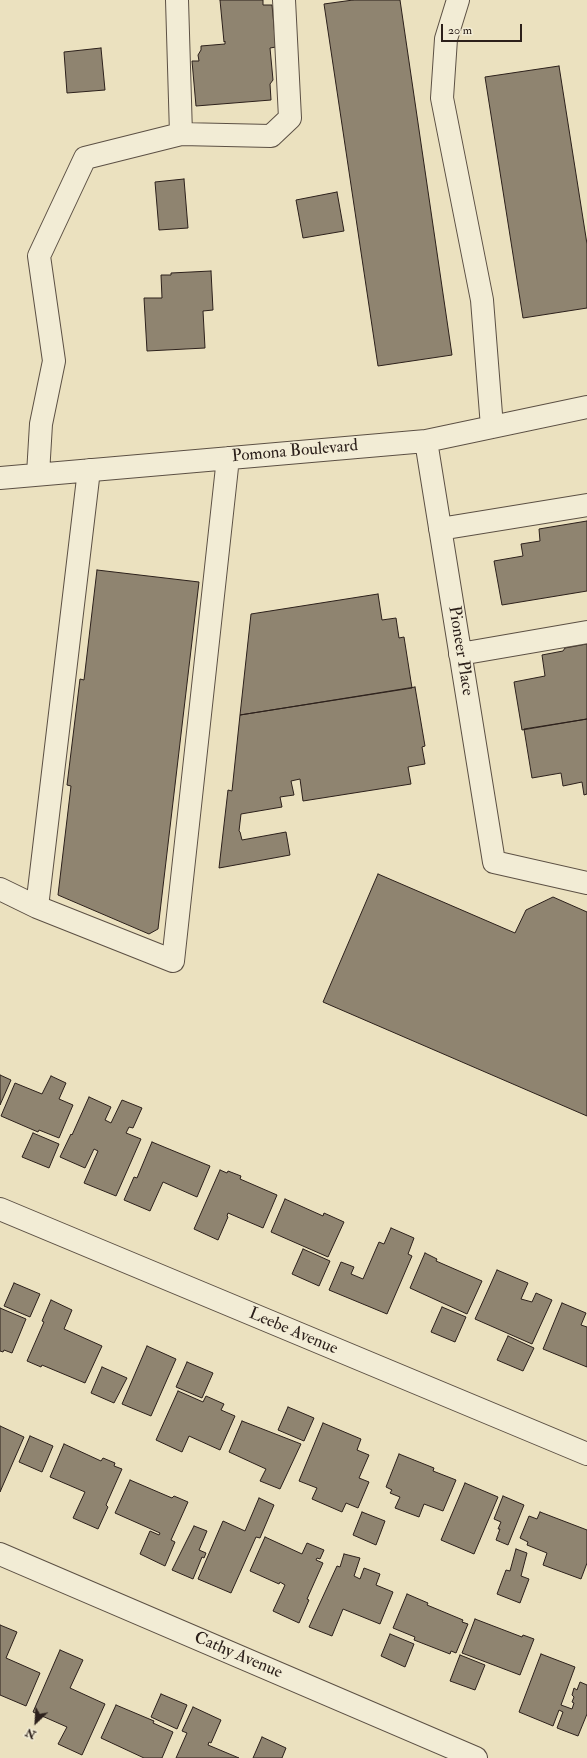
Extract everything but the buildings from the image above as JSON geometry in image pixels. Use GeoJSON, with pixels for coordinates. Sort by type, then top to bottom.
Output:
{"type":"FeatureCollection","features":[{"type":"Feature","properties":{"kind":"street"},"geometry":{"type":"LineString","coordinates":[[177,0],[181,134]]}},
{"type":"Feature","properties":{"kind":"street"},"geometry":{"type":"LineString","coordinates":[[38,474],[41,424],[54,362],[39,256],[85,158],[181,134],[271,136],[290,118],[284,0]]}},
{"type":"Feature","properties":{"kind":"street"},"geometry":{"type":"LineString","coordinates":[[458,0],[446,39],[442,98],[482,300],[492,427]]}},
{"type":"Feature","properties":{"kind":"street","name":"Pomona Boulevard"},"geometry":{"type":"LineString","coordinates":[[0,478],[426,441],[587,407]]}},
{"type":"Feature","properties":{"kind":"street","name":"Pioneer Place"},"geometry":{"type":"LineString","coordinates":[[426,441],[494,862],[587,883]]}},
{"type":"Feature","properties":{"kind":"street"},"geometry":{"type":"LineString","coordinates":[[0,889],[38,907],[174,961],[228,458]]}},
{"type":"Feature","properties":{"kind":"street"},"geometry":{"type":"LineString","coordinates":[[38,907],[89,470]]}},
{"type":"Feature","properties":{"kind":"street"},"geometry":{"type":"LineString","coordinates":[[440,530],[587,505]]}},
{"type":"Feature","properties":{"kind":"street"},"geometry":{"type":"LineString","coordinates":[[460,654],[587,632]]}},
{"type":"Feature","properties":{"kind":"street","name":"Leebe Avenue"},"geometry":{"type":"LineString","coordinates":[[0,1209],[587,1454]]}},
{"type":"Feature","properties":{"kind":"street","name":"Cathy Avenue"},"geometry":{"type":"LineString","coordinates":[[0,1554],[476,1758]]}}]}
